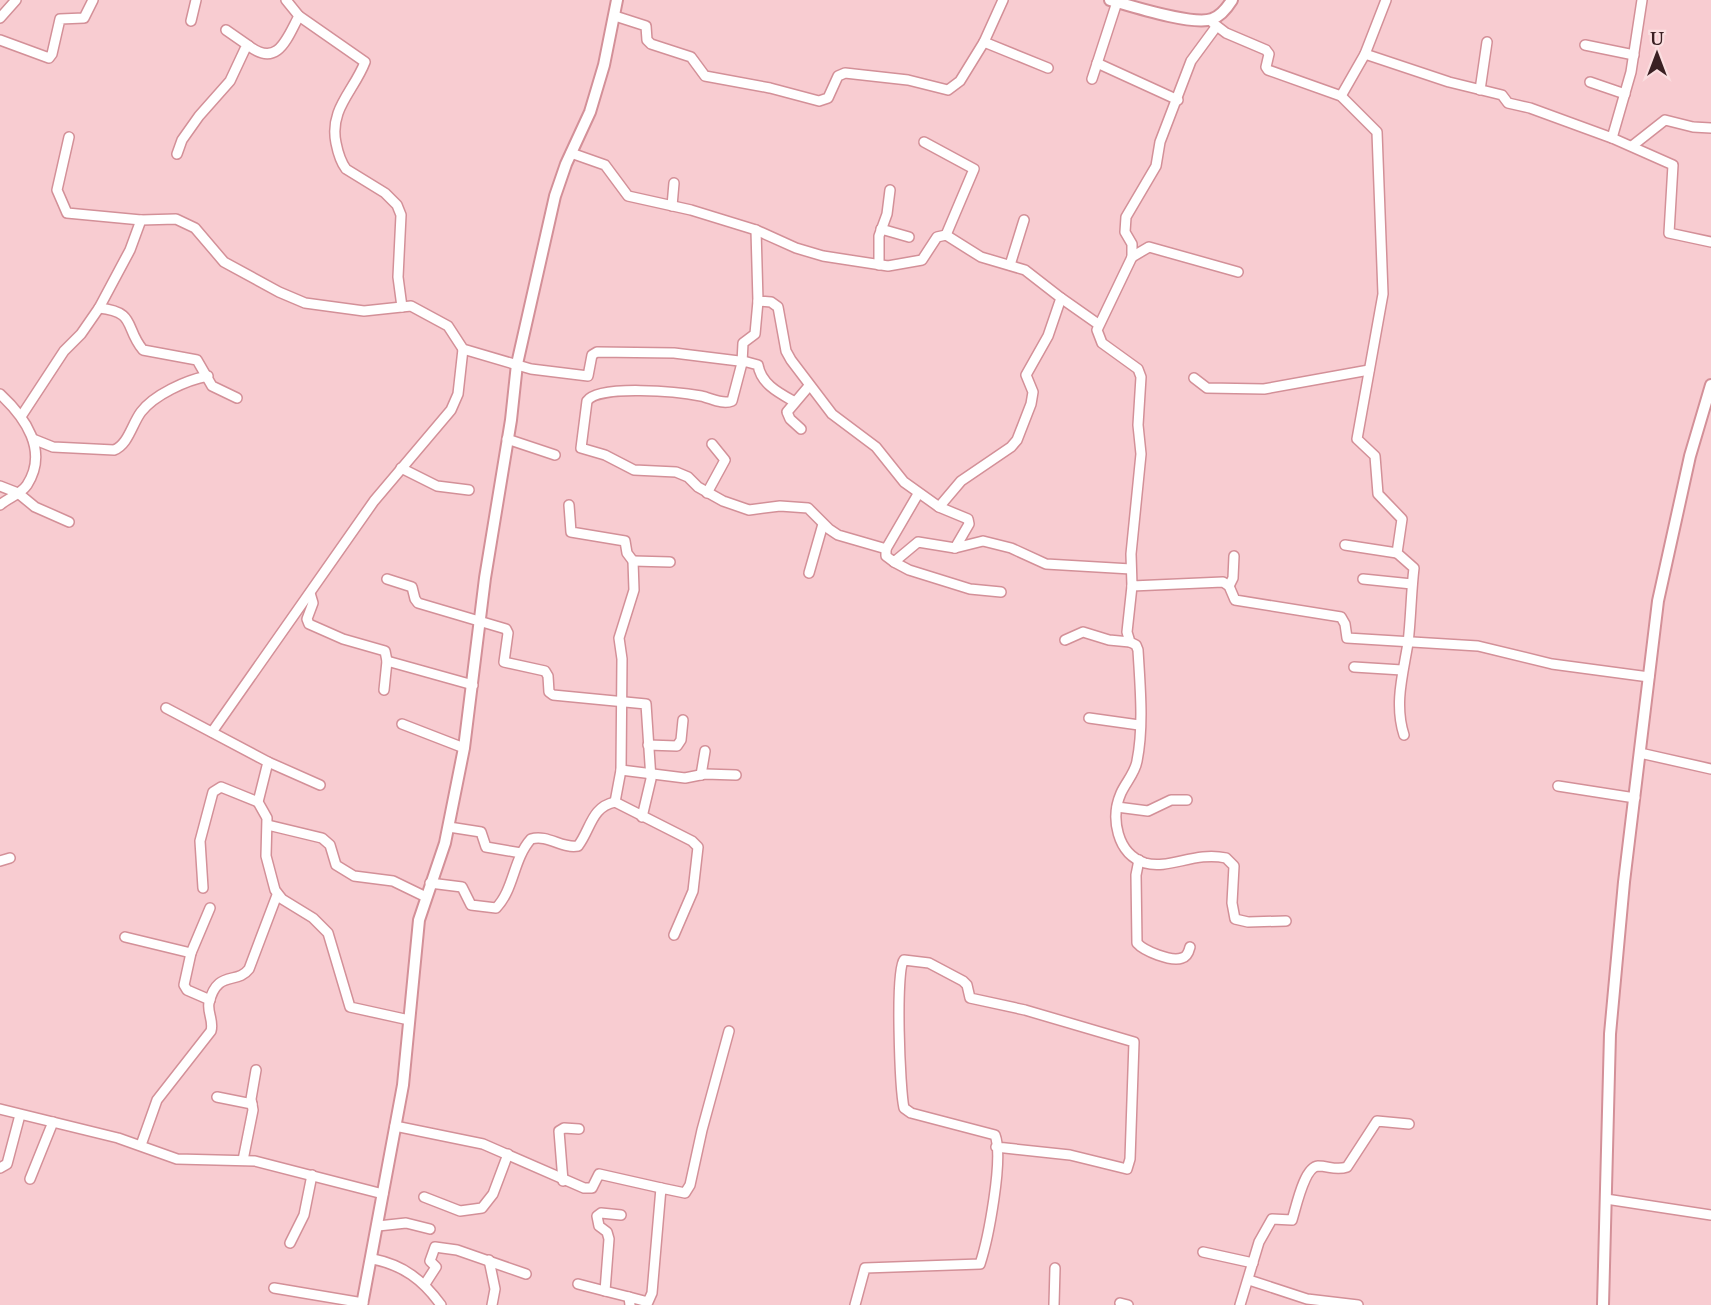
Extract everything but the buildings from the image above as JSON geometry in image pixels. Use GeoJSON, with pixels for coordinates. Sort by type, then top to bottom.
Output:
{"type":"FeatureCollection","features":[{"type":"Feature","properties":{"kind":"street"},"geometry":{"type":"LineString","coordinates":[[0,18],[16,0]]}},
{"type":"Feature","properties":{"kind":"street"},"geometry":{"type":"LineString","coordinates":[[0,40],[49,58],[52,54],[60,19],[84,18],[93,0]]}},
{"type":"Feature","properties":{"kind":"street"},"geometry":{"type":"LineString","coordinates":[[191,21],[196,0]]}},
{"type":"Feature","properties":{"kind":"street"},"geometry":{"type":"LineString","coordinates":[[286,0],[299,16],[362,57],[364,64],[336,116],[335,136],[341,163],[346,169],[385,193],[397,205],[401,216],[399,307]]}},
{"type":"Feature","properties":{"kind":"street"},"geometry":{"type":"LineString","coordinates":[[274,1288],[362,1304],[395,1126],[409,1020],[417,931],[449,827],[464,748],[485,578],[517,364],[555,196],[570,153],[590,112],[615,16],[617,0]]}},
{"type":"Feature","properties":{"kind":"street"},"geometry":{"type":"LineString","coordinates":[[615,16],[646,26],[647,40],[651,44],[691,57],[705,76],[759,85],[819,101],[828,98],[838,76],[844,73],[908,80],[948,90],[960,81],[984,42],[1003,0]]}},
{"type":"Feature","properties":{"kind":"street"},"geometry":{"type":"LineString","coordinates":[[1130,642],[1127,632],[1141,454],[1138,425],[1141,377],[1138,369],[1097,337],[1098,324],[1132,257],[1132,244],[1125,232],[1126,217],[1156,166],[1160,142],[1191,61],[1214,23],[1232,0]]}},
{"type":"Feature","properties":{"kind":"street"},"geometry":{"type":"LineString","coordinates":[[1341,96],[1365,54],[1386,0]]}},
{"type":"Feature","properties":{"kind":"street"},"geometry":{"type":"LineString","coordinates":[[1612,138],[1634,55],[1642,0]]}},
{"type":"Feature","properties":{"kind":"street"},"geometry":{"type":"LineString","coordinates":[[1092,79],[1113,1],[1214,23],[1266,50],[1269,54],[1266,67],[1268,70],[1341,96],[1375,128],[1378,139],[1377,165],[1382,194],[1383,294],[1357,439],[1376,456],[1378,494],[1401,515],[1402,531],[1396,553]]}},
{"type":"Feature","properties":{"kind":"street"},"geometry":{"type":"LineString","coordinates":[[226,30],[264,55],[279,49],[285,43],[299,16]]}},
{"type":"Feature","properties":{"kind":"street"},"geometry":{"type":"LineString","coordinates":[[984,42],[1048,68]]}},
{"type":"Feature","properties":{"kind":"street"},"geometry":{"type":"LineString","coordinates":[[1480,90],[1487,42]]}},
{"type":"Feature","properties":{"kind":"street"},"geometry":{"type":"LineString","coordinates":[[1585,45],[1634,55]]}},
{"type":"Feature","properties":{"kind":"street"},"geometry":{"type":"LineString","coordinates":[[177,154],[196,119],[230,81],[243,51],[249,46]]}},
{"type":"Feature","properties":{"kind":"street"},"geometry":{"type":"LineString","coordinates":[[1365,54],[1502,95],[1508,104],[1523,106],[1612,138],[1673,165],[1669,233],[1711,242]]}},
{"type":"Feature","properties":{"kind":"street"},"geometry":{"type":"LineString","coordinates":[[1097,63],[1178,99]]}},
{"type":"Feature","properties":{"kind":"street"},"geometry":{"type":"LineString","coordinates":[[1590,82],[1611,87],[1615,92],[1625,94]]}},
{"type":"Feature","properties":{"kind":"street"},"geometry":{"type":"LineString","coordinates":[[1632,146],[1665,120],[1693,128],[1711,128]]}},
{"type":"Feature","properties":{"kind":"street"},"geometry":{"type":"LineString","coordinates":[[69,137],[57,190],[67,213],[141,220],[176,219],[187,224],[207,241],[224,262],[305,303],[375,311],[415,307],[448,326],[463,350],[456,401],[438,428],[401,468],[212,732]]}},
{"type":"Feature","properties":{"kind":"street"},"geometry":{"type":"LineString","coordinates":[[924,142],[974,169],[946,235]]}},
{"type":"Feature","properties":{"kind":"street"},"geometry":{"type":"LineString","coordinates":[[570,153],[605,165],[628,196],[756,230],[809,252],[895,266],[922,260],[937,237],[946,235],[981,257],[1010,265],[1037,277],[1061,298],[1098,324]]}},
{"type":"Feature","properties":{"kind":"street"},"geometry":{"type":"LineString","coordinates":[[672,206],[674,183]]}},
{"type":"Feature","properties":{"kind":"street"},"geometry":{"type":"LineString","coordinates":[[879,265],[881,229],[887,214],[890,190]]}},
{"type":"Feature","properties":{"kind":"street"},"geometry":{"type":"LineString","coordinates":[[22,415],[64,351],[81,334],[99,308],[130,250],[141,220]]}},
{"type":"Feature","properties":{"kind":"street"},"geometry":{"type":"LineString","coordinates":[[1010,265],[1024,220]]}},
{"type":"Feature","properties":{"kind":"street"},"geometry":{"type":"LineString","coordinates":[[881,229],[909,237]]}},
{"type":"Feature","properties":{"kind":"street"},"geometry":{"type":"LineString","coordinates":[[756,230],[758,301],[755,334],[744,343],[735,393],[730,402],[699,395],[615,390],[597,394],[586,401],[580,441],[582,449],[605,455],[634,471],[676,472],[688,477],[707,493],[749,510],[780,506],[808,508],[823,524],[838,534],[886,549]]}},
{"type":"Feature","properties":{"kind":"street"},"geometry":{"type":"LineString","coordinates":[[1132,257],[1149,248],[1238,272]]}},
{"type":"Feature","properties":{"kind":"street"},"geometry":{"type":"LineString","coordinates":[[939,507],[961,481],[1011,447],[1017,440],[1031,404],[1033,392],[1026,375],[1048,336],[1061,298]]}},
{"type":"Feature","properties":{"kind":"street"},"geometry":{"type":"LineString","coordinates":[[758,301],[771,302],[778,307],[786,351],[809,386],[832,414],[876,447],[899,476],[918,494],[969,522],[956,548]]}},
{"type":"Feature","properties":{"kind":"street"},"geometry":{"type":"LineString","coordinates":[[99,308],[114,310],[128,318],[143,350],[196,360],[208,376],[212,386],[237,398]]}},
{"type":"Feature","properties":{"kind":"street"},"geometry":{"type":"LineString","coordinates":[[463,350],[531,369],[585,377],[591,372],[592,356],[597,352],[674,353],[742,361],[758,365],[760,375],[771,389],[795,402]]}},
{"type":"Feature","properties":{"kind":"street"},"geometry":{"type":"LineString","coordinates":[[1194,378],[1208,388],[1264,389],[1369,370]]}},
{"type":"Feature","properties":{"kind":"street"},"geometry":{"type":"LineString","coordinates":[[33,439],[53,447],[114,450],[120,448],[138,415],[150,403],[188,382],[208,376]]}},
{"type":"Feature","properties":{"kind":"street"},"geometry":{"type":"LineString","coordinates":[[1603,1305],[1613,983],[1640,753],[1665,566],[1695,436],[1711,385]]}},
{"type":"Feature","properties":{"kind":"street"},"geometry":{"type":"LineString","coordinates":[[801,429],[786,414],[809,386]]}},
{"type":"Feature","properties":{"kind":"street"},"geometry":{"type":"LineString","coordinates":[[0,394],[22,415],[33,439],[32,475],[26,488],[0,505]]}},
{"type":"Feature","properties":{"kind":"street"},"geometry":{"type":"LineString","coordinates":[[507,439],[555,455]]}},
{"type":"Feature","properties":{"kind":"street"},"geometry":{"type":"LineString","coordinates":[[707,493],[725,460],[712,444]]}},
{"type":"Feature","properties":{"kind":"street"},"geometry":{"type":"LineString","coordinates":[[401,468],[437,486],[469,490]]}},
{"type":"Feature","properties":{"kind":"street"},"geometry":{"type":"LineString","coordinates":[[0,486],[18,493],[35,507],[69,522]]}},
{"type":"Feature","properties":{"kind":"street"},"geometry":{"type":"LineString","coordinates":[[918,494],[886,549],[886,556],[894,562],[949,583],[978,591],[1000,592]]}},
{"type":"Feature","properties":{"kind":"street"},"geometry":{"type":"LineString","coordinates":[[569,506],[571,532],[625,541],[627,553],[633,561],[634,590],[618,645],[622,659],[621,770],[615,802]]}},
{"type":"Feature","properties":{"kind":"street"},"geometry":{"type":"LineString","coordinates":[[809,573],[823,524]]}},
{"type":"Feature","properties":{"kind":"street"},"geometry":{"type":"LineString","coordinates":[[894,562],[918,542],[956,548],[983,541],[1011,548],[1046,564],[1131,569]]}},
{"type":"Feature","properties":{"kind":"street"},"geometry":{"type":"LineString","coordinates":[[1345,545],[1396,553],[1414,565],[1408,642],[1402,670],[1399,712],[1404,735]]}},
{"type":"Feature","properties":{"kind":"street"},"geometry":{"type":"LineString","coordinates":[[1234,556],[1233,578],[1229,586],[1232,597],[1247,604],[1341,617],[1344,619],[1347,638],[1478,646],[1552,664],[1650,677]]}},
{"type":"Feature","properties":{"kind":"street"},"geometry":{"type":"LineString","coordinates":[[633,561],[670,562]]}},
{"type":"Feature","properties":{"kind":"street"},"geometry":{"type":"LineString","coordinates":[[387,579],[412,587],[418,603],[508,631],[504,662],[544,671],[548,676],[549,692],[553,694],[646,704],[651,774],[650,793],[642,817]]}},
{"type":"Feature","properties":{"kind":"street"},"geometry":{"type":"LineString","coordinates":[[1363,579],[1412,584]]}},
{"type":"Feature","properties":{"kind":"street"},"geometry":{"type":"LineString","coordinates":[[1132,586],[1156,587],[1217,582],[1229,586]]}},
{"type":"Feature","properties":{"kind":"street"},"geometry":{"type":"LineString","coordinates":[[310,593],[314,603],[307,619],[309,624],[343,639],[381,648],[387,655],[384,690]]}},
{"type":"Feature","properties":{"kind":"street"},"geometry":{"type":"LineString","coordinates":[[1065,640],[1083,632],[1109,640],[1130,642],[1136,645],[1138,651],[1137,760],[1117,807],[1118,834],[1124,848],[1139,860],[1161,865],[1193,856],[1226,858],[1234,866],[1235,919],[1248,922],[1286,921]]}},
{"type":"Feature","properties":{"kind":"street"},"geometry":{"type":"LineString","coordinates":[[387,660],[473,685]]}},
{"type":"Feature","properties":{"kind":"street"},"geometry":{"type":"LineString","coordinates":[[1354,667],[1402,670]]}},
{"type":"Feature","properties":{"kind":"street"},"geometry":{"type":"LineString","coordinates":[[166,708],[268,762],[320,785]]}},
{"type":"Feature","properties":{"kind":"street"},"geometry":{"type":"LineString","coordinates":[[1089,718],[1139,726]]}},
{"type":"Feature","properties":{"kind":"street"},"geometry":{"type":"LineString","coordinates":[[648,745],[677,746],[681,740],[683,720]]}},
{"type":"Feature","properties":{"kind":"street"},"geometry":{"type":"LineString","coordinates":[[402,724],[464,748]]}},
{"type":"Feature","properties":{"kind":"street"},"geometry":{"type":"LineString","coordinates":[[701,775],[705,751]]}},
{"type":"Feature","properties":{"kind":"street"},"geometry":{"type":"LineString","coordinates":[[1640,753],[1711,768]]}},
{"type":"Feature","properties":{"kind":"street"},"geometry":{"type":"LineString","coordinates":[[258,802],[268,762]]}},
{"type":"Feature","properties":{"kind":"street"},"geometry":{"type":"LineString","coordinates":[[621,770],[685,778],[701,775],[736,775]]}},
{"type":"Feature","properties":{"kind":"street"},"geometry":{"type":"LineString","coordinates":[[1558,786],[1635,798]]}},
{"type":"Feature","properties":{"kind":"street"},"geometry":{"type":"LineString","coordinates":[[140,1145],[157,1100],[211,1030],[210,1000],[221,980],[243,975],[249,969],[278,895],[266,856],[268,825],[265,811],[258,802],[221,787],[213,792],[200,841],[203,888]]}},
{"type":"Feature","properties":{"kind":"street"},"geometry":{"type":"LineString","coordinates":[[1117,807],[1148,811],[1171,800],[1187,800]]}},
{"type":"Feature","properties":{"kind":"street"},"geometry":{"type":"LineString","coordinates":[[430,883],[462,887],[471,905],[496,908],[503,901],[520,853],[535,837],[573,847],[578,846],[595,814],[603,806],[615,802],[692,841],[698,847],[693,891],[674,935]]}},
{"type":"Feature","properties":{"kind":"street"},"geometry":{"type":"LineString","coordinates":[[268,825],[322,838],[331,846],[334,863],[349,874],[393,881],[426,897]]}},
{"type":"Feature","properties":{"kind":"street"},"geometry":{"type":"LineString","coordinates":[[449,827],[481,832],[486,847],[520,853]]}},
{"type":"Feature","properties":{"kind":"street"},"geometry":{"type":"LineString","coordinates":[[0,861],[10,858]]}},
{"type":"Feature","properties":{"kind":"street"},"geometry":{"type":"LineString","coordinates":[[1139,860],[1136,875],[1137,943],[1152,952],[1178,959],[1186,955],[1190,947]]}},
{"type":"Feature","properties":{"kind":"street"},"geometry":{"type":"LineString","coordinates":[[278,895],[318,922],[328,933],[350,1007],[409,1020]]}},
{"type":"Feature","properties":{"kind":"street"},"geometry":{"type":"LineString","coordinates":[[210,908],[191,953],[185,988],[210,1000]]}},
{"type":"Feature","properties":{"kind":"street"},"geometry":{"type":"LineString","coordinates":[[125,937],[191,953]]}},
{"type":"Feature","properties":{"kind":"street"},"geometry":{"type":"LineString","coordinates":[[855,1305],[865,1268],[981,1263],[995,1189],[996,1147],[997,1137],[992,1133],[911,1113],[904,1108],[898,990],[900,968],[904,960],[929,963],[963,981],[967,985],[970,998],[1025,1010],[1134,1042],[1130,1159],[1127,1169],[1070,1155],[996,1147]]}},
{"type":"Feature","properties":{"kind":"street"},"geometry":{"type":"LineString","coordinates":[[395,1126],[470,1141],[508,1154],[563,1180],[590,1189],[597,1175],[602,1174],[685,1193],[690,1185],[706,1112],[729,1031]]}},
{"type":"Feature","properties":{"kind":"street"},"geometry":{"type":"LineString","coordinates":[[243,1160],[253,1110],[256,1070]]}},
{"type":"Feature","properties":{"kind":"street"},"geometry":{"type":"LineString","coordinates":[[217,1097],[252,1104]]}},
{"type":"Feature","properties":{"kind":"street"},"geometry":{"type":"LineString","coordinates":[[0,1109],[118,1138],[177,1159],[243,1160],[383,1194]]}},
{"type":"Feature","properties":{"kind":"street"},"geometry":{"type":"LineString","coordinates":[[0,1168],[7,1164],[20,1115]]}},
{"type":"Feature","properties":{"kind":"street"},"geometry":{"type":"LineString","coordinates":[[1240,1305],[1263,1230],[1269,1221],[1292,1220],[1302,1186],[1310,1170],[1318,1166],[1337,1169],[1347,1167],[1377,1121],[1409,1124]]}},
{"type":"Feature","properties":{"kind":"street"},"geometry":{"type":"LineString","coordinates":[[30,1179],[53,1122]]}},
{"type":"Feature","properties":{"kind":"street"},"geometry":{"type":"LineString","coordinates":[[563,1180],[560,1129],[579,1129]]}},
{"type":"Feature","properties":{"kind":"street"},"geometry":{"type":"LineString","coordinates":[[424,1197],[460,1211],[482,1208],[493,1194],[508,1154]]}},
{"type":"Feature","properties":{"kind":"street"},"geometry":{"type":"LineString","coordinates":[[290,1243],[304,1215],[312,1175]]}},
{"type":"Feature","properties":{"kind":"street"},"geometry":{"type":"LineString","coordinates":[[578,1284],[605,1291],[629,1301],[652,1303],[661,1188]]}},
{"type":"Feature","properties":{"kind":"street"},"geometry":{"type":"LineString","coordinates":[[1606,1199],[1711,1215]]}},
{"type":"Feature","properties":{"kind":"street"},"geometry":{"type":"LineString","coordinates":[[605,1291],[609,1239],[607,1232],[599,1226],[597,1216],[604,1213],[621,1215]]}},
{"type":"Feature","properties":{"kind":"street"},"geometry":{"type":"LineString","coordinates":[[378,1226],[406,1223],[430,1229]]}},
{"type":"Feature","properties":{"kind":"street"},"geometry":{"type":"LineString","coordinates":[[425,1284],[436,1267],[430,1261],[435,1247],[457,1250],[489,1260],[509,1270],[526,1274]]}},
{"type":"Feature","properties":{"kind":"street"},"geometry":{"type":"LineString","coordinates":[[1203,1252],[1253,1263]]}},
{"type":"Feature","properties":{"kind":"street"},"geometry":{"type":"LineString","coordinates":[[372,1259],[397,1265],[425,1284],[441,1305]]}},
{"type":"Feature","properties":{"kind":"street"},"geometry":{"type":"LineString","coordinates":[[489,1260],[495,1289],[492,1305]]}},
{"type":"Feature","properties":{"kind":"street"},"geometry":{"type":"LineString","coordinates":[[1054,1305],[1055,1268]]}},
{"type":"Feature","properties":{"kind":"street"},"geometry":{"type":"LineString","coordinates":[[1248,1280],[1307,1299],[1358,1305]]}}]}
